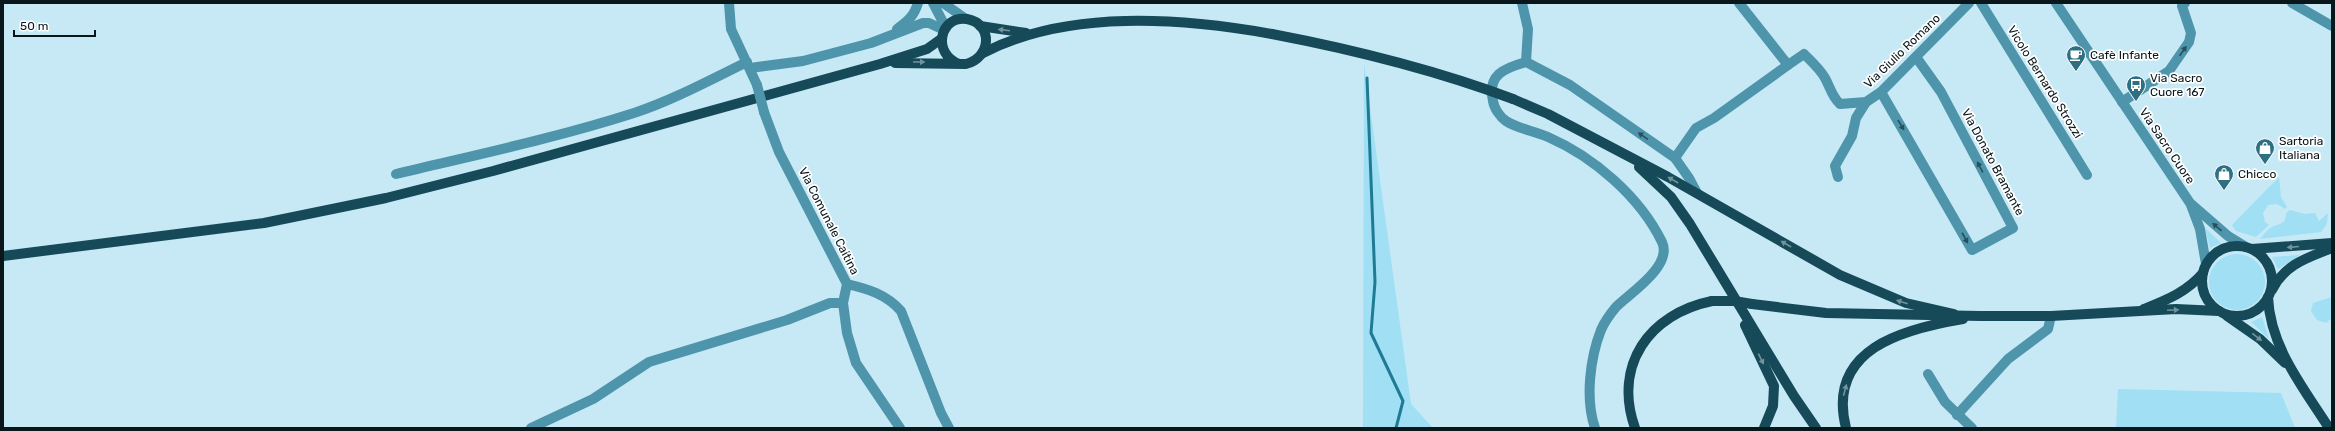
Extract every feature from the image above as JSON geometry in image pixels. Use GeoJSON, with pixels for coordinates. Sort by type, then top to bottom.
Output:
{"type":"FeatureCollection","features":[{"type":"Feature","properties":{"kind":"main road"},"geometry":{"type":"LineString","coordinates":[[3,256],[264,223],[386,198],[501,169],[880,64],[927,49],[957,20],[966,19],[980,26],[1028,34]]}},
{"type":"Feature","properties":{"kind":"main road"},"geometry":{"type":"LineString","coordinates":[[880,64],[918,62],[959,64],[973,62],[983,53],[1005,42],[1028,34],[1050,29],[1105,23],[1150,22],[1221,26],[1272,34],[1370,53],[1418,66],[1513,99],[1548,114],[1630,159],[1697,193],[1840,275],[1906,303],[1954,314]]}},
{"type":"Feature","properties":{"kind":"main road"},"geometry":{"type":"LineString","coordinates":[[980,26],[986,39],[983,53]]}},
{"type":"Feature","properties":{"kind":"main road"},"geometry":{"type":"LineString","coordinates":[[944,32],[944,52],[953,62],[959,64]]}},
{"type":"Feature","properties":{"kind":"main road"},"geometry":{"type":"LineString","coordinates":[[1630,159],[1671,197],[1714,260],[1776,366],[1816,428]]}},
{"type":"Feature","properties":{"kind":"main road"},"geometry":{"type":"LineString","coordinates":[[2134,312],[2174,296],[2192,286],[2219,251],[2236,246],[2249,248],[2332,243]]}},
{"type":"Feature","properties":{"kind":"main road"},"geometry":{"type":"LineString","coordinates":[[2249,248],[2261,255],[2269,267],[2272,281],[2269,312],[2274,334],[2289,367],[2329,428]]}},
{"type":"Feature","properties":{"kind":"main road"},"geometry":{"type":"LineString","coordinates":[[1635,428],[1628,402],[1630,374],[1636,356],[1644,341],[1669,317],[1694,304],[1712,301],[1734,301],[1826,313],[2052,316],[2184,309],[2237,316],[2250,314],[2264,304],[2281,275],[2294,263],[2332,248]]}},
{"type":"Feature","properties":{"kind":"main road"},"geometry":{"type":"LineString","coordinates":[[1714,260],[1774,386],[1773,406],[1764,428]]}},
{"type":"Feature","properties":{"kind":"main road"},"geometry":{"type":"LineString","coordinates":[[2204,269],[2202,282],[2206,299],[2222,313],[2260,339],[2289,367]]}},
{"type":"Feature","properties":{"kind":"main road"},"geometry":{"type":"LineString","coordinates":[[1846,428],[1842,409],[1845,388],[1849,376],[1864,355],[1888,338],[1915,329],[1980,316]]}},
{"type":"Feature","properties":{"kind":"street"},"geometry":{"type":"LineString","coordinates":[[729,3],[731,29],[749,65]]}},
{"type":"Feature","properties":{"kind":"street"},"geometry":{"type":"LineString","coordinates":[[878,41],[908,22],[915,13],[918,3]]}},
{"type":"Feature","properties":{"kind":"street"},"geometry":{"type":"LineString","coordinates":[[933,3],[944,32]]}},
{"type":"Feature","properties":{"kind":"street"},"geometry":{"type":"LineString","coordinates":[[943,3],[966,19]]}},
{"type":"Feature","properties":{"kind":"street"},"geometry":{"type":"LineString","coordinates":[[1522,3],[1528,29],[1526,62]]}},
{"type":"Feature","properties":{"kind":"street"},"geometry":{"type":"LineString","coordinates":[[1674,158],[1696,128],[1714,118],[1788,65],[1739,3]]}},
{"type":"Feature","properties":{"kind":"street","name":"Via Giulio Romano"},"geometry":{"type":"LineString","coordinates":[[1788,65],[1804,54],[1824,77],[1840,104],[1866,102],[1881,92],[1969,3]]}},
{"type":"Feature","properties":{"kind":"street","name":"Vicolo Bernardo Strozzi"},"geometry":{"type":"LineString","coordinates":[[1981,3],[2087,175]]}},
{"type":"Feature","properties":{"kind":"street","name":"Via Sacro Cuore"},"geometry":{"type":"LineString","coordinates":[[2056,3],[2190,203]]}},
{"type":"Feature","properties":{"kind":"street"},"geometry":{"type":"LineString","coordinates":[[2122,102],[2169,71],[2189,42],[2190,34],[2182,6],[2185,3]]}},
{"type":"Feature","properties":{"kind":"street"},"geometry":{"type":"LineString","coordinates":[[2292,3],[2330,22]]}},
{"type":"Feature","properties":{"kind":"street"},"geometry":{"type":"LineString","coordinates":[[396,174],[514,146],[634,112],[749,65],[803,61],[878,41],[923,23],[929,23],[944,32]]}},
{"type":"Feature","properties":{"kind":"street","name":"Via Donato Bramante"},"geometry":{"type":"LineString","coordinates":[[1881,92],[1972,250],[2013,228],[1941,92],[1916,57]]}},
{"type":"Feature","properties":{"kind":"street"},"geometry":{"type":"LineString","coordinates":[[1595,428],[1589,401],[1593,357],[1601,329],[1615,308],[1652,275],[1662,259],[1663,244],[1641,211],[1619,186],[1591,160],[1549,137],[1506,121],[1494,108],[1491,91],[1494,79],[1507,67],[1526,62],[1570,85],[1674,158],[1689,178],[1697,193]]}},
{"type":"Feature","properties":{"kind":"street","name":"Via Comunale Caitina"},"geometry":{"type":"LineString","coordinates":[[749,65],[779,152],[847,284],[843,303],[847,333],[856,362],[900,428]]}},
{"type":"Feature","properties":{"kind":"street"},"geometry":{"type":"LineString","coordinates":[[1838,177],[1835,166],[1852,136],[1856,118],[1866,102]]}},
{"type":"Feature","properties":{"kind":"street"},"geometry":{"type":"LineString","coordinates":[[2190,203],[2228,236],[2249,248]]}},
{"type":"Feature","properties":{"kind":"street"},"geometry":{"type":"LineString","coordinates":[[2190,203],[2200,229],[2204,269]]}},
{"type":"Feature","properties":{"kind":"street"},"geometry":{"type":"LineString","coordinates":[[847,284],[882,295],[893,302],[901,311],[949,428]]}},
{"type":"Feature","properties":{"kind":"street"},"geometry":{"type":"LineString","coordinates":[[531,428],[593,399],[649,362],[787,320],[830,303],[843,303]]}},
{"type":"Feature","properties":{"kind":"street"},"geometry":{"type":"LineString","coordinates":[[1957,415],[2004,363],[2048,329],[2052,316]]}},
{"type":"Feature","properties":{"kind":"street"},"geometry":{"type":"LineString","coordinates":[[1928,374],[1945,402],[1972,428]]}},
{"type":"Feature","properties":{"kind":"shaded area"},"geometry":{"type":"Polygon","coordinates":[[[1364,64],[1411,404],[1433,428],[1363,428],[1364,64]]]}},
{"type":"Feature","properties":{"kind":"shaded area"},"geometry":{"type":"Polygon","coordinates":[[[2279,177],[2281,197],[2287,207],[2285,209],[2277,204],[2268,205],[2263,213],[2265,222],[2269,225],[2256,237],[2236,231],[2232,225],[2279,177]]]}},
{"type":"Feature","properties":{"kind":"shaded area"},"geometry":{"type":"Polygon","coordinates":[[[2290,210],[2305,214],[2315,213],[2319,221],[2328,213],[2327,224],[2321,232],[2260,239],[2270,228],[2284,222],[2286,213],[2290,210]]]}},
{"type":"Feature","properties":{"kind":"shaded area"},"geometry":{"type":"Polygon","coordinates":[[[2205,228],[2221,243],[2210,248],[2205,228]]]}},
{"type":"Feature","properties":{"kind":"shaded area"},"geometry":{"type":"Polygon","coordinates":[[[2237,254],[2248,256],[2257,262],[2263,271],[2265,282],[2263,293],[2257,302],[2248,308],[2237,310],[2226,308],[2217,302],[2211,293],[2209,282],[2211,271],[2217,262],[2226,256],[2237,254]]]}},
{"type":"Feature","properties":{"kind":"shaded area"},"geometry":{"type":"Polygon","coordinates":[[[2300,255],[2278,269],[2272,257],[2300,255]]]}},
{"type":"Feature","properties":{"kind":"shaded area"},"geometry":{"type":"Polygon","coordinates":[[[2332,297],[2332,318],[2326,323],[2317,320],[2311,311],[2313,303],[2332,297]]]}},
{"type":"Feature","properties":{"kind":"shaded area"},"geometry":{"type":"Polygon","coordinates":[[[2262,317],[2269,339],[2251,322],[2262,317]]]}},
{"type":"Feature","properties":{"kind":"shaded area"},"geometry":{"type":"Polygon","coordinates":[[[2118,389],[2281,393],[2295,428],[2116,428],[2118,389]]]}},
{"type":"Feature","properties":{"kind":"waterway"},"geometry":{"type":"LineString","coordinates":[[1367,78],[1375,282],[1371,333],[1403,401],[1396,428]]}},
{"type":"Feature","properties":{"kind":"place","name":"Cafè Infante"},"geometry":{"type":"Point","coordinates":[2076,72]}},
{"type":"Feature","properties":{"kind":"place","name":"Via Sacro Cuore 167"},"geometry":{"type":"Point","coordinates":[2136,102]}},
{"type":"Feature","properties":{"kind":"place","name":"Sartoria Italiana"},"geometry":{"type":"Point","coordinates":[2265,165]}},
{"type":"Feature","properties":{"kind":"place","name":"Chicco"},"geometry":{"type":"Point","coordinates":[2224,191]}}]}
